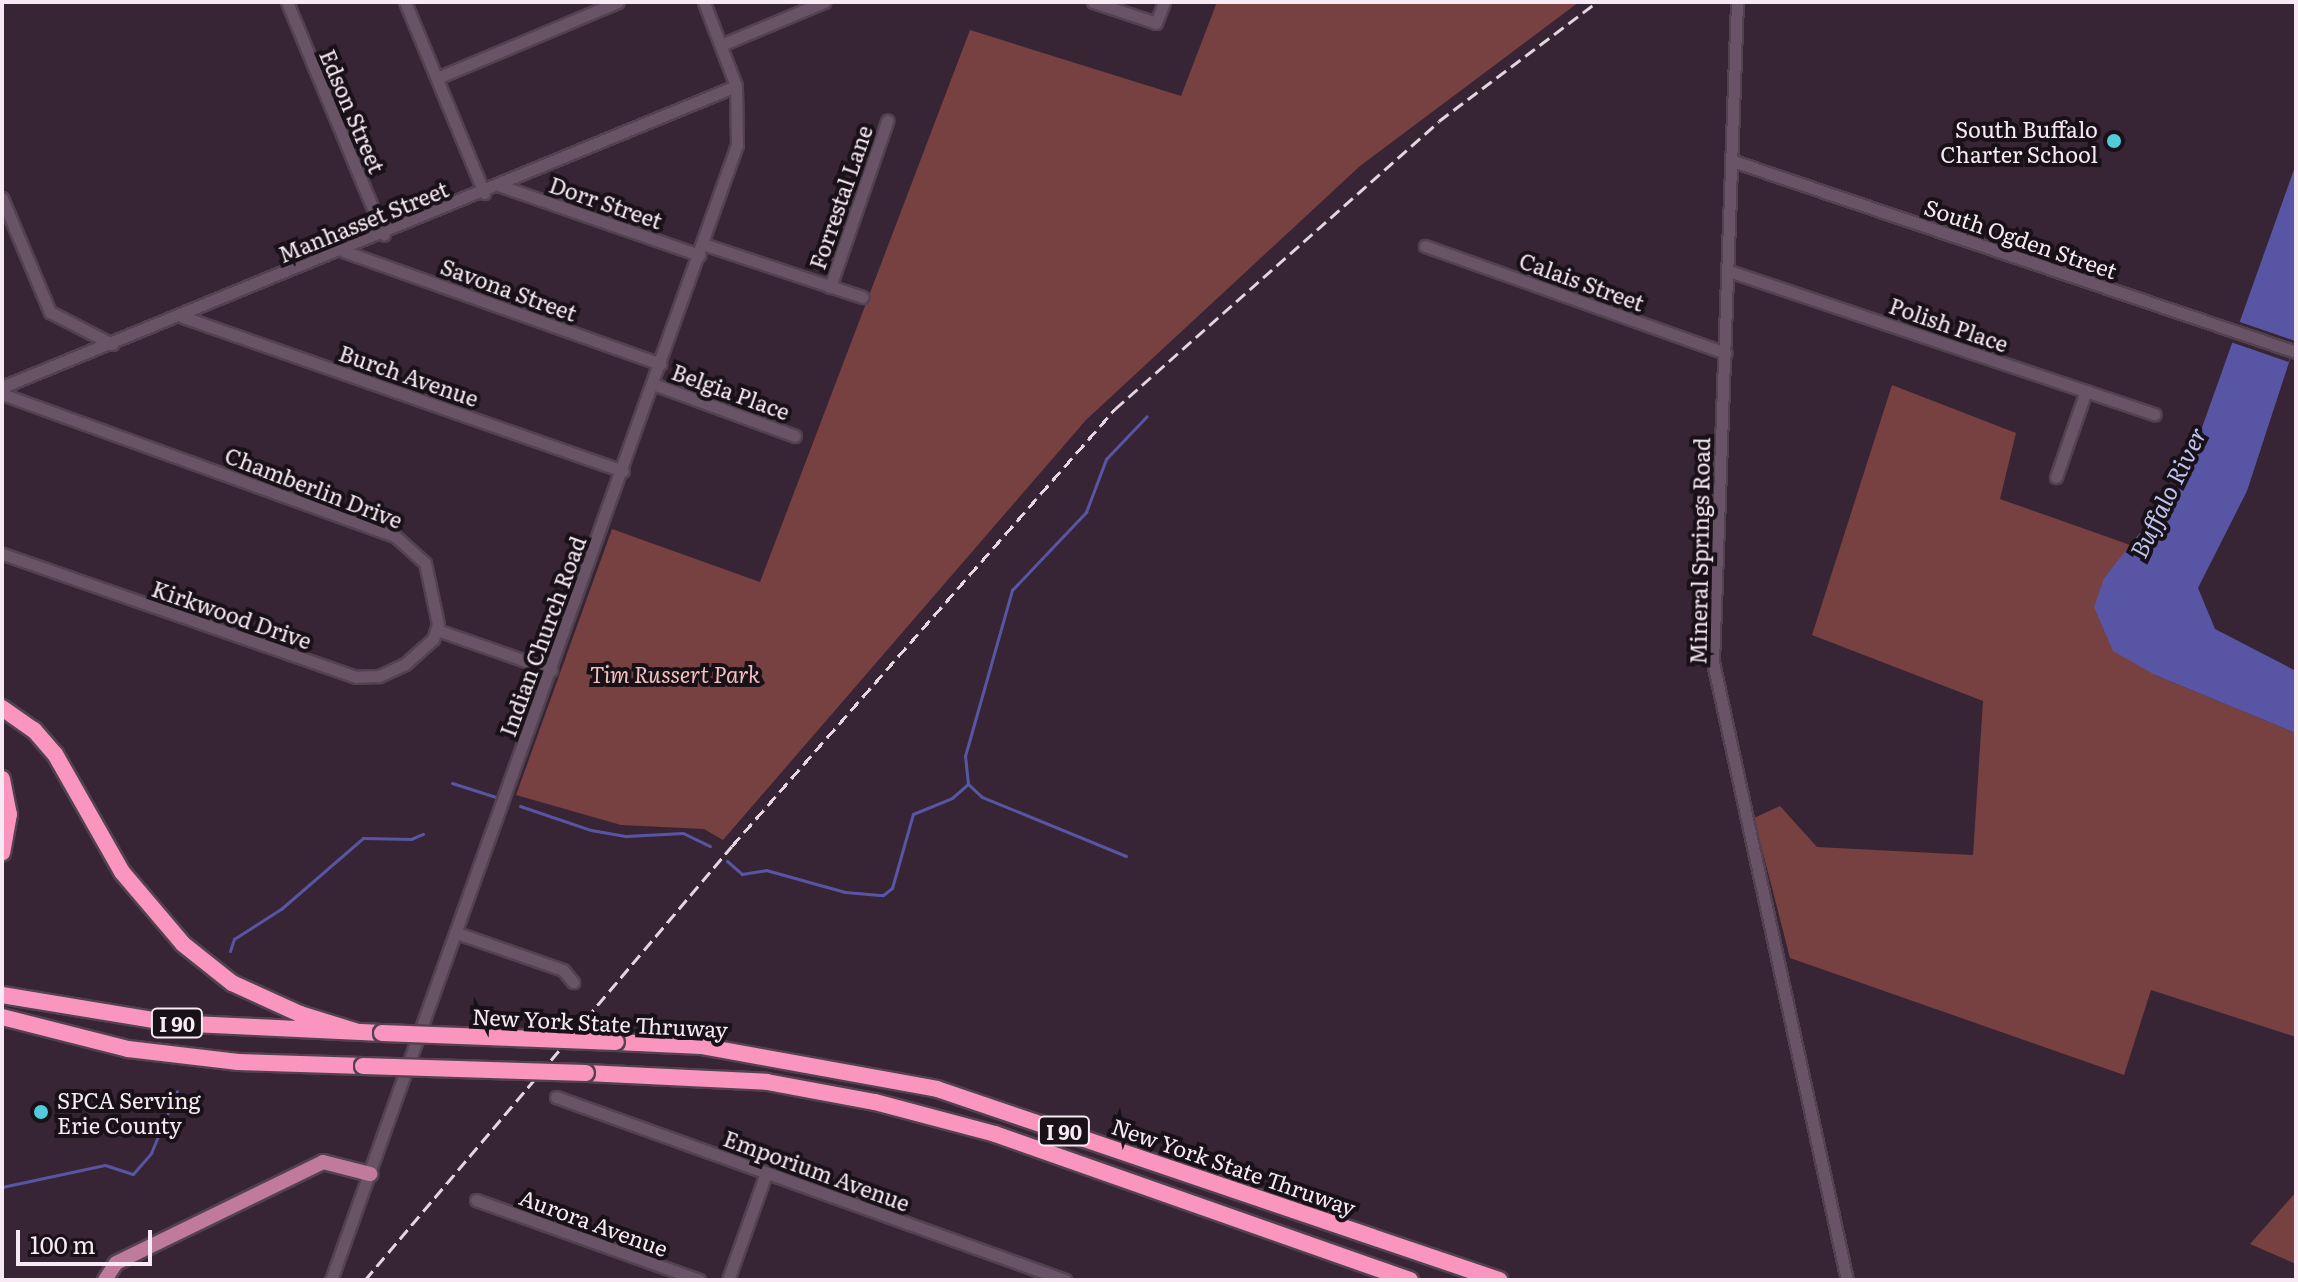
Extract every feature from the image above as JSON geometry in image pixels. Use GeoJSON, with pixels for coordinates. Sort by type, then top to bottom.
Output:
{"type":"FeatureCollection","features":[{"type":"Feature","properties":{"kind":"highway"},"geometry":{"type":"LineString","coordinates":[[2,708],[34,730],[55,754],[141,900],[183,944],[232,983],[300,1014],[355,1031]]}},
{"type":"Feature","properties":{"kind":"highway"},"geometry":{"type":"LineString","coordinates":[[2,779],[9,814],[2,852]]}},
{"type":"Feature","properties":{"kind":"highway","name":"New York State Thruway"},"geometry":{"type":"LineString","coordinates":[[2,995],[115,1017],[382,1033],[701,1046],[937,1089],[1499,1280]]}},
{"type":"Feature","properties":{"kind":"highway","name":"I 90"},"geometry":{"type":"LineString","coordinates":[[2,1017],[50,1033],[238,1062],[767,1082],[875,1102],[995,1134],[1410,1280]]}},
{"type":"Feature","properties":{"kind":"highway"},"geometry":{"type":"LineString","coordinates":[[2,1030],[50,1033]]}},
{"type":"Feature","properties":{"kind":"main road"},"geometry":{"type":"LineString","coordinates":[[105,1280],[116,1263],[323,1162],[370,1174]]}},
{"type":"Feature","properties":{"kind":"street","name":"Edson Street"},"geometry":{"type":"LineString","coordinates":[[287,2],[384,235]]}},
{"type":"Feature","properties":{"kind":"street"},"geometry":{"type":"LineString","coordinates":[[405,2],[484,193]]}},
{"type":"Feature","properties":{"kind":"street"},"geometry":{"type":"LineString","coordinates":[[437,78],[618,2]]}},
{"type":"Feature","properties":{"kind":"street","name":"Indian Church Road"},"geometry":{"type":"LineString","coordinates":[[331,1280],[623,471],[737,145],[736,86],[704,2]]}},
{"type":"Feature","properties":{"kind":"street"},"geometry":{"type":"LineString","coordinates":[[721,45],[824,2]]}},
{"type":"Feature","properties":{"kind":"street"},"geometry":{"type":"LineString","coordinates":[[1093,2],[1156,23],[1164,2]]}},
{"type":"Feature","properties":{"kind":"street","name":"Mineral Springs Road"},"geometry":{"type":"LineString","coordinates":[[1737,2],[1713,662],[1847,1280]]}},
{"type":"Feature","properties":{"kind":"street","name":"Manhasset Street"},"geometry":{"type":"LineString","coordinates":[[2,387],[384,235],[736,86]]}},
{"type":"Feature","properties":{"kind":"street","name":"Forrestal Lane"},"geometry":{"type":"LineString","coordinates":[[830,287],[887,121]]}},
{"type":"Feature","properties":{"kind":"street","name":"South Ogden Street"},"geometry":{"type":"LineString","coordinates":[[1733,161],[2295,351]]}},
{"type":"Feature","properties":{"kind":"street","name":"Dorr Street"},"geometry":{"type":"LineString","coordinates":[[501,186],[862,297]]}},
{"type":"Feature","properties":{"kind":"street"},"geometry":{"type":"LineString","coordinates":[[2,198],[50,312],[112,344]]}},
{"type":"Feature","properties":{"kind":"street","name":"Calais Street"},"geometry":{"type":"LineString","coordinates":[[1425,246],[1726,353]]}},
{"type":"Feature","properties":{"kind":"street","name":"Savona Street"},"geometry":{"type":"LineString","coordinates":[[343,251],[661,364]]}},
{"type":"Feature","properties":{"kind":"street","name":"Polish Place"},"geometry":{"type":"LineString","coordinates":[[1729,271],[2155,414]]}},
{"type":"Feature","properties":{"kind":"street","name":"Burch Avenue"},"geometry":{"type":"LineString","coordinates":[[183,317],[623,471]]}},
{"type":"Feature","properties":{"kind":"street","name":"Belgia Place"},"geometry":{"type":"LineString","coordinates":[[653,384],[795,436]]}},
{"type":"Feature","properties":{"kind":"street"},"geometry":{"type":"LineString","coordinates":[[2056,477],[2086,391]]}},
{"type":"Feature","properties":{"kind":"street","name":"Chamberlin Drive"},"geometry":{"type":"LineString","coordinates":[[2,394],[395,536],[425,563],[435,592],[437,630]]}},
{"type":"Feature","properties":{"kind":"street","name":"Kirkwood Drive"},"geometry":{"type":"LineString","coordinates":[[2,554],[356,677],[379,676],[405,664],[437,630]]}},
{"type":"Feature","properties":{"kind":"street"},"geometry":{"type":"LineString","coordinates":[[437,630],[551,670]]}},
{"type":"Feature","properties":{"kind":"street"},"geometry":{"type":"LineString","coordinates":[[457,933],[563,970],[573,982]]}},
{"type":"Feature","properties":{"kind":"street","name":"Emporium Avenue"},"geometry":{"type":"LineString","coordinates":[[556,1097],[1065,1280]]}},
{"type":"Feature","properties":{"kind":"street"},"geometry":{"type":"LineString","coordinates":[[728,1280],[766,1173]]}},
{"type":"Feature","properties":{"kind":"street","name":"Aurora Avenue"},"geometry":{"type":"LineString","coordinates":[[476,1200],[699,1280]]}},
{"type":"Feature","properties":{"kind":"green space","name":"Tim Russert Park"},"geometry":{"type":"Polygon","coordinates":[[[1217,2],[1579,2],[1360,166],[1086,420],[723,840],[704,829],[621,825],[516,795],[612,529],[760,582],[970,30],[1181,96],[1217,2]]]}},
{"type":"Feature","properties":{"kind":"green space"},"geometry":{"type":"Polygon","coordinates":[[[1892,385],[2016,433],[2000,499],[2133,546],[2104,578],[2155,675],[2296,733],[2296,1037],[2151,990],[2124,1075],[1790,958],[1754,818],[1780,806],[1817,847],[1973,855],[1983,701],[1812,635],[1892,385]]]}},
{"type":"Feature","properties":{"kind":"green space"},"geometry":{"type":"Polygon","coordinates":[[[2296,1192],[2296,1264],[2250,1244],[2296,1192]]]}},
{"type":"Feature","properties":{"kind":"shaded area"},"geometry":{"type":"Polygon","coordinates":[[[2296,164],[2296,341],[2247,491],[2198,588],[2215,629],[2296,671],[2296,733],[2155,675],[2113,651],[2094,607],[2104,578],[2184,478],[2296,164]]]}},
{"type":"Feature","properties":{"kind":"pier"},"geometry":{"type":"Polygon","coordinates":[[[2237,321],[2296,341],[2288,362],[2230,342],[2237,321]]]}},
{"type":"Feature","properties":{"kind":"waterway"},"geometry":{"type":"LineString","coordinates":[[1126,856],[982,797],[968,784],[965,756],[1012,590],[1086,512],[1106,459],[1147,416]]}},
{"type":"Feature","properties":{"kind":"waterway"},"geometry":{"type":"LineString","coordinates":[[452,783],[496,797]]}},
{"type":"Feature","properties":{"kind":"waterway"},"geometry":{"type":"LineString","coordinates":[[727,861],[742,874],[766,870],[845,892],[883,895],[892,888],[913,814],[952,798],[968,784]]}},
{"type":"Feature","properties":{"kind":"waterway"},"geometry":{"type":"LineString","coordinates":[[520,806],[591,830],[626,836],[683,833],[710,846]]}},
{"type":"Feature","properties":{"kind":"waterway"},"geometry":{"type":"LineString","coordinates":[[230,951],[234,939],[281,909],[363,838],[411,839],[423,834]]}},
{"type":"Feature","properties":{"kind":"waterway"},"geometry":{"type":"LineString","coordinates":[[2,1187],[105,1165],[133,1174],[151,1153],[177,1091]]}},
{"type":"Feature","properties":{"kind":"railway"},"geometry":{"type":"LineString","coordinates":[[365,1280],[732,846],[1115,409],[1439,121],[1597,2]]}},
{"type":"Feature","properties":{"kind":"place","name":"South Buffalo Charter School"},"geometry":{"type":"Point","coordinates":[2114,141]}},
{"type":"Feature","properties":{"kind":"place","name":"SPCA Serving Erie County"},"geometry":{"type":"Point","coordinates":[41,1112]}},
{"type":"Feature","properties":{"kind":"water label","name":"Buffalo River"},"geometry":{"type":"Point","coordinates":[2167,492]}}]}
